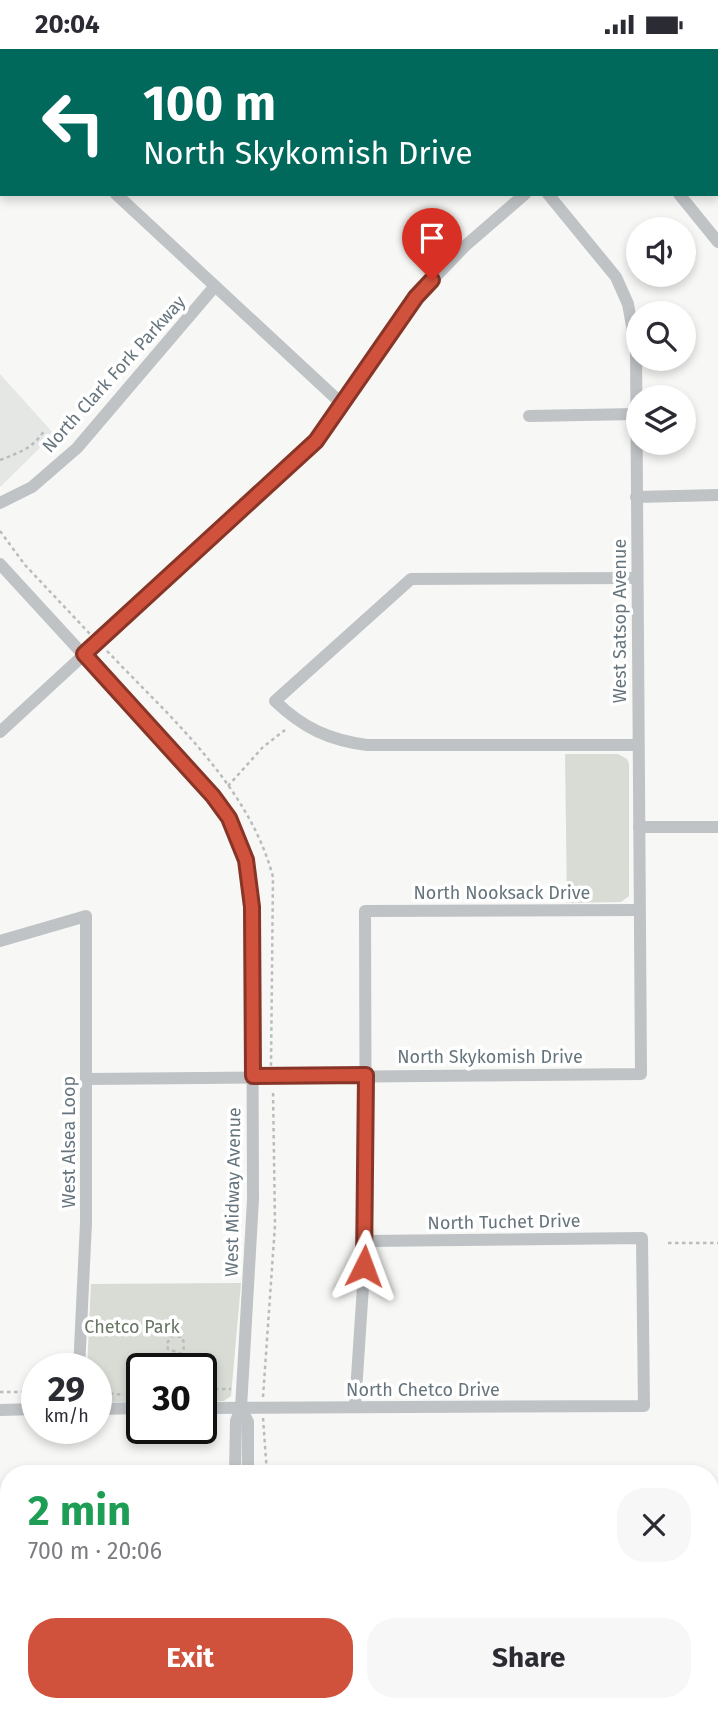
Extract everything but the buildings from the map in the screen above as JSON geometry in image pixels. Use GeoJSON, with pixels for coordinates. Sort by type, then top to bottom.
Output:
{"type":"FeatureCollection","features":[{"type":"Feature","properties":{"kind":"street"},"geometry":{"type":"LineString","coordinates":[[118,196],[342,404]]}},
{"type":"Feature","properties":{"kind":"street"},"geometry":{"type":"LineString","coordinates":[[0,731],[316,441],[416,297],[465,246],[523,196]]}},
{"type":"Feature","properties":{"kind":"street","name":"West Satsop Avenue"},"geometry":{"type":"LineString","coordinates":[[550,196],[616,277],[628,304],[636,348],[636,385]]}},
{"type":"Feature","properties":{"kind":"street"},"geometry":{"type":"LineString","coordinates":[[681,196],[718,242]]}},
{"type":"Feature","properties":{"kind":"street","name":"North Clark Fork Parkway"},"geometry":{"type":"LineString","coordinates":[[0,503],[32,487],[76,448],[215,286]]}},
{"type":"Feature","properties":{"kind":"street"},"geometry":{"type":"LineString","coordinates":[[529,416],[626,414]]}},
{"type":"Feature","properties":{"kind":"street","name":"West Satsop Avenue"},"geometry":{"type":"LineString","coordinates":[[636,455],[640,1074]]}},
{"type":"Feature","properties":{"kind":"street"},"geometry":{"type":"LineString","coordinates":[[636,497],[718,495]]}},
{"type":"Feature","properties":{"kind":"street","name":"West Midway Avenue"},"geometry":{"type":"LineString","coordinates":[[0,564],[213,796],[239,839],[251,895],[253,1231],[241,1408],[236,1421],[235,1465]]}},
{"type":"Feature","properties":{"kind":"street"},"geometry":{"type":"LineString","coordinates":[[637,578],[411,579],[275,701],[306,728],[344,742],[368,745],[638,745]]}},
{"type":"Feature","properties":{"kind":"street"},"geometry":{"type":"LineString","coordinates":[[639,828],[718,827]]}},
{"type":"Feature","properties":{"kind":"street","name":"North Nooksack Drive"},"geometry":{"type":"LineString","coordinates":[[366,1075],[365,911],[639,910]]}},
{"type":"Feature","properties":{"kind":"street","name":"West Alsea Loop"},"geometry":{"type":"LineString","coordinates":[[0,940],[86,916],[86,1223],[80,1353]]}},
{"type":"Feature","properties":{"kind":"street","name":"North Skykomish Drive"},"geometry":{"type":"LineString","coordinates":[[87,1079],[640,1074]]}},
{"type":"Feature","properties":{"kind":"street"},"geometry":{"type":"LineString","coordinates":[[355,1407],[366,1241],[366,1075]]}},
{"type":"Feature","properties":{"kind":"street","name":"North Tuchet Drive"},"geometry":{"type":"LineString","coordinates":[[366,1241],[642,1238],[644,1406]]}},
{"type":"Feature","properties":{"kind":"street","name":"North Chetco Drive"},"geometry":{"type":"LineString","coordinates":[[217,1408],[644,1406]]}},
{"type":"Feature","properties":{"kind":"street","name":"West Midway Avenue"},"geometry":{"type":"LineString","coordinates":[[241,1408],[248,1422],[248,1465]]}},
{"type":"Feature","properties":{"kind":"street"},"geometry":{"type":"LineString","coordinates":[[0,1409],[21,1409]]}},
{"type":"Feature","properties":{"kind":"path"},"geometry":{"type":"LineString","coordinates":[[0,460],[35,445],[44,431]]}},
{"type":"Feature","properties":{"kind":"path"},"geometry":{"type":"LineString","coordinates":[[0,531],[25,565],[217,770],[256,831],[273,877],[272,1076],[275,1224],[263,1408],[267,1465]]}},
{"type":"Feature","properties":{"kind":"path"},"geometry":{"type":"LineString","coordinates":[[228,786],[263,747],[285,730]]}},
{"type":"Feature","properties":{"kind":"path"},"geometry":{"type":"LineString","coordinates":[[668,1243],[718,1243]]}},
{"type":"Feature","properties":{"kind":"path"},"geometry":{"type":"LineString","coordinates":[[182,1337],[185,1346],[183,1354],[170,1351],[169,1338],[182,1337]]}},
{"type":"Feature","properties":{"kind":"path"},"geometry":{"type":"LineString","coordinates":[[0,1392],[21,1392]]}},
{"type":"Feature","properties":{"kind":"shaded area"},"geometry":{"type":"Polygon","coordinates":[[[0,374],[54,434],[0,487],[0,374]]]}},
{"type":"Feature","properties":{"kind":"green space"},"geometry":{"type":"Polygon","coordinates":[[[565,754],[618,754],[627,759],[629,764],[629,896],[621,902],[567,903],[565,754]]]}},
{"type":"Feature","properties":{"kind":"green space","name":"Chetco Park"},"geometry":{"type":"Polygon","coordinates":[[[241,1283],[231,1396],[224,1401],[217,1401],[217,1353],[126,1353],[126,1402],[112,1402],[112,1353],[88,1353],[91,1284],[241,1283]]]}},
{"type":"Feature","properties":{"kind":"route"},"geometry":{"type":"LineString","coordinates":[[364,1266],[366,1075],[253,1076],[252,907],[246,860],[239,839],[229,818],[213,796],[84,654],[316,441],[416,297],[432,280]]}}]}
